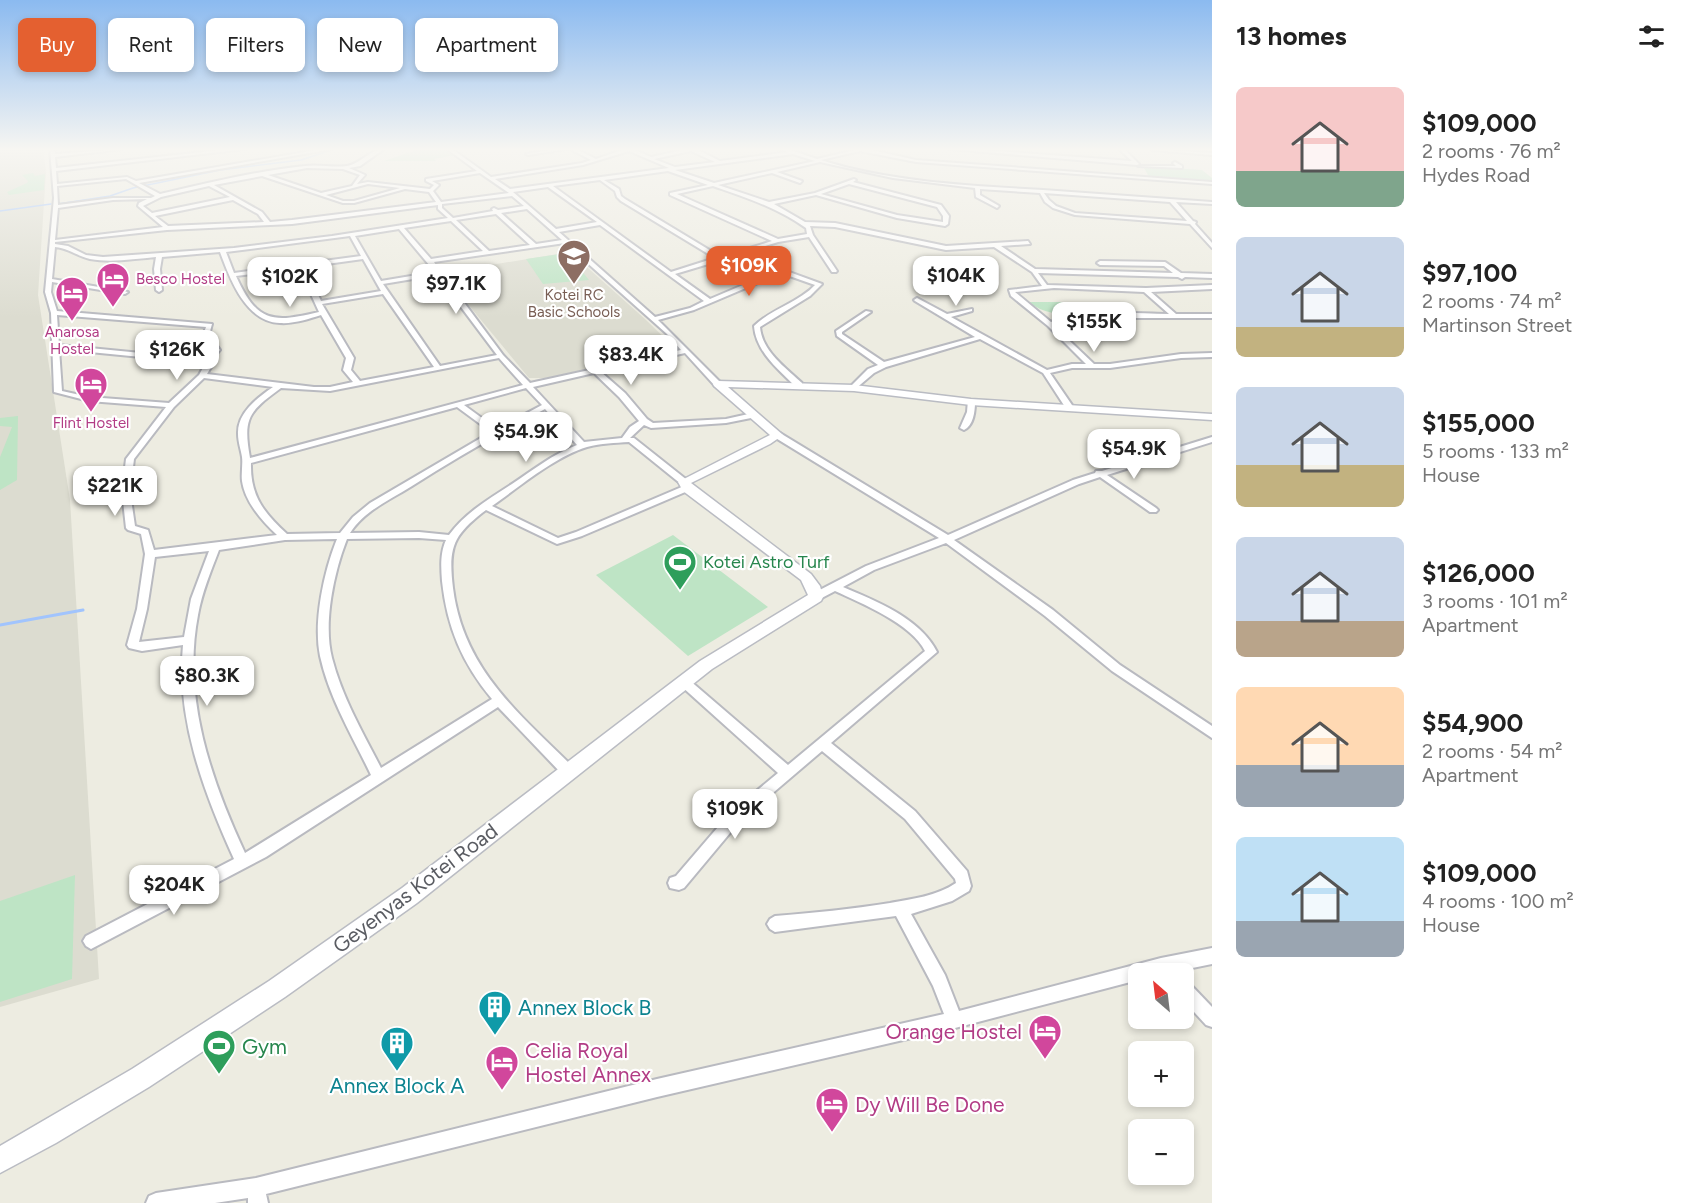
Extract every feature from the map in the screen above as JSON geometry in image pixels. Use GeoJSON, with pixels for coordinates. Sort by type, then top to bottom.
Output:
{"type":"FeatureCollection","features":[{"type":"Feature","properties":{"kind":"street"},"geometry":{"type":"LineString","coordinates":[[68,205],[54,207],[48,292],[54,313],[57,390],[61,394],[89,399],[171,405]]}},
{"type":"Feature","properties":{"kind":"street"},"geometry":{"type":"LineString","coordinates":[[142,205],[167,228]]}},
{"type":"Feature","properties":{"kind":"street"},"geometry":{"type":"LineString","coordinates":[[151,215],[199,205]]}},
{"type":"Feature","properties":{"kind":"street"},"geometry":{"type":"LineString","coordinates":[[246,205],[260,213],[268,223]]}},
{"type":"Feature","properties":{"kind":"street"},"geometry":{"type":"LineString","coordinates":[[373,205],[377,213]]}},
{"type":"Feature","properties":{"kind":"street"},"geometry":{"type":"LineString","coordinates":[[52,244],[167,228],[292,222],[432,205]]}},
{"type":"Feature","properties":{"kind":"street"},"geometry":{"type":"LineString","coordinates":[[440,205],[440,208],[488,252]]}},
{"type":"Feature","properties":{"kind":"street"},"geometry":{"type":"LineString","coordinates":[[490,205],[534,245]]}},
{"type":"Feature","properties":{"kind":"street"},"geometry":{"type":"LineString","coordinates":[[577,205],[708,301]]}},
{"type":"Feature","properties":{"kind":"street"},"geometry":{"type":"LineString","coordinates":[[631,205],[719,258]]}},
{"type":"Feature","properties":{"kind":"street"},"geometry":{"type":"LineString","coordinates":[[697,205],[777,241]]}},
{"type":"Feature","properties":{"kind":"street"},"geometry":{"type":"LineString","coordinates":[[771,205],[804,224],[835,225],[946,248],[1028,243]]}},
{"type":"Feature","properties":{"kind":"street"},"geometry":{"type":"LineString","coordinates":[[857,205],[897,216],[945,224],[946,216],[936,205]]}},
{"type":"Feature","properties":{"kind":"street"},"geometry":{"type":"LineString","coordinates":[[1048,205],[1059,211],[1075,214],[1194,223]]}},
{"type":"Feature","properties":{"kind":"street"},"geometry":{"type":"LineString","coordinates":[[1176,205],[1212,246]]}},
{"type":"Feature","properties":{"kind":"street"},"geometry":{"type":"LineString","coordinates":[[52,244],[67,246],[83,256],[159,255],[298,241],[528,207],[654,319],[718,384],[777,435],[947,539],[1049,614],[1116,668],[1212,733]]}},
{"type":"Feature","properties":{"kind":"street"},"geometry":{"type":"LineString","coordinates":[[292,222],[298,241]]}},
{"type":"Feature","properties":{"kind":"street"},"geometry":{"type":"LineString","coordinates":[[554,231],[602,223]]}},
{"type":"Feature","properties":{"kind":"street"},"geometry":{"type":"LineString","coordinates":[[804,224],[834,271]]}},
{"type":"Feature","properties":{"kind":"street"},"geometry":{"type":"LineString","coordinates":[[400,227],[430,261],[501,356],[582,445]]}},
{"type":"Feature","properties":{"kind":"street"},"geometry":{"type":"LineString","coordinates":[[351,234],[385,292],[438,368]]}},
{"type":"Feature","properties":{"kind":"street"},"geometry":{"type":"LineString","coordinates":[[670,274],[777,241],[810,235]]}},
{"type":"Feature","properties":{"kind":"street"},"geometry":{"type":"LineString","coordinates":[[430,261],[565,241]]}},
{"type":"Feature","properties":{"kind":"street"},"geometry":{"type":"LineString","coordinates":[[995,245],[1034,271],[1045,286]]}},
{"type":"Feature","properties":{"kind":"street"},"geometry":{"type":"LineString","coordinates":[[222,249],[238,289],[255,310],[270,320],[288,321],[323,314]]}},
{"type":"Feature","properties":{"kind":"street"},"geometry":{"type":"LineString","coordinates":[[735,254],[819,285],[757,326],[756,333],[763,346],[799,385]]}},
{"type":"Feature","properties":{"kind":"street"},"geometry":{"type":"LineString","coordinates":[[159,255],[157,269],[159,290]]}},
{"type":"Feature","properties":{"kind":"street"},"geometry":{"type":"LineString","coordinates":[[233,275],[363,257]]}},
{"type":"Feature","properties":{"kind":"street"},"geometry":{"type":"LineString","coordinates":[[1100,263],[1165,264],[1197,287]]}},
{"type":"Feature","properties":{"kind":"street"},"geometry":{"type":"LineString","coordinates":[[302,267],[323,314],[350,358],[348,370],[358,384]]}},
{"type":"Feature","properties":{"kind":"street"},"geometry":{"type":"LineString","coordinates":[[654,319],[684,312],[780,271]]}},
{"type":"Feature","properties":{"kind":"street"},"geometry":{"type":"LineString","coordinates":[[1034,271],[1212,276]]}},
{"type":"Feature","properties":{"kind":"street"},"geometry":{"type":"LineString","coordinates":[[380,283],[439,273]]}},
{"type":"Feature","properties":{"kind":"street"},"geometry":{"type":"LineString","coordinates":[[49,280],[125,292]]}},
{"type":"Feature","properties":{"kind":"street"},"geometry":{"type":"LineString","coordinates":[[1091,365],[1010,292],[1045,286],[1146,290],[1212,287]]}},
{"type":"Feature","properties":{"kind":"street"},"geometry":{"type":"LineString","coordinates":[[1146,290],[1176,317]]}},
{"type":"Feature","properties":{"kind":"street"},"geometry":{"type":"LineString","coordinates":[[318,303],[385,292]]}},
{"type":"Feature","properties":{"kind":"street"},"geometry":{"type":"LineString","coordinates":[[917,300],[1046,372],[1070,408]]}},
{"type":"Feature","properties":{"kind":"street"},"geometry":{"type":"LineString","coordinates":[[948,316],[970,310]]}},
{"type":"Feature","properties":{"kind":"street"},"geometry":{"type":"LineString","coordinates":[[868,312],[839,331],[839,336],[883,365]]}},
{"type":"Feature","properties":{"kind":"street"},"geometry":{"type":"LineString","coordinates":[[54,313],[208,324],[210,326],[206,335],[217,350],[209,358],[210,362],[202,376],[171,405],[133,453],[127,470],[126,492],[131,528],[146,532],[150,554],[142,609],[133,645],[142,647],[189,640]]}},
{"type":"Feature","properties":{"kind":"street"},"geometry":{"type":"LineString","coordinates":[[1050,326],[1057,321],[1078,317],[1212,316]]}},
{"type":"Feature","properties":{"kind":"street"},"geometry":{"type":"LineString","coordinates":[[854,387],[871,371],[883,365],[981,337]]}},
{"type":"Feature","properties":{"kind":"street"},"geometry":{"type":"LineString","coordinates":[[56,347],[209,358]]}},
{"type":"Feature","properties":{"kind":"street"},"geometry":{"type":"LineString","coordinates":[[246,462],[458,404],[595,370],[686,351]]}},
{"type":"Feature","properties":{"kind":"street"},"geometry":{"type":"LineString","coordinates":[[1046,372],[1091,365],[1110,366],[1181,356],[1212,355]]}},
{"type":"Feature","properties":{"kind":"street"},"geometry":{"type":"LineString","coordinates":[[202,376],[242,379],[314,390],[358,384],[501,356]]}},
{"type":"Feature","properties":{"kind":"street"},"geometry":{"type":"LineString","coordinates":[[595,370],[622,395],[644,421],[657,426],[726,421],[753,415]]}},
{"type":"Feature","properties":{"kind":"street"},"geometry":{"type":"LineString","coordinates":[[718,384],[854,387],[971,402],[1212,417]]}},
{"type":"Feature","properties":{"kind":"street"},"geometry":{"type":"LineString","coordinates":[[281,385],[261,399],[243,426],[245,472],[251,496],[267,519],[285,537]]}},
{"type":"Feature","properties":{"kind":"street"},"geometry":{"type":"LineString","coordinates":[[964,428],[971,412],[971,402]]}},
{"type":"Feature","properties":{"kind":"street"},"geometry":{"type":"LineString","coordinates":[[458,404],[497,433]]}},
{"type":"Feature","properties":{"kind":"street"},"geometry":{"type":"LineString","coordinates":[[379,777],[341,697],[325,654],[324,632],[331,577],[342,536],[351,523],[379,502],[546,406]]}},
{"type":"Feature","properties":{"kind":"street"},"geometry":{"type":"LineString","coordinates":[[624,440],[644,421]]}},
{"type":"Feature","properties":{"kind":"street"},"geometry":{"type":"LineString","coordinates":[[485,506],[557,541],[579,534],[685,485],[777,435]]}},
{"type":"Feature","properties":{"kind":"street"},"geometry":{"type":"LineString","coordinates":[[567,770],[499,700],[476,670],[452,620],[447,548],[452,537],[485,506],[522,480],[582,445],[631,440],[685,485],[806,577],[813,586],[825,592],[861,597],[892,616],[930,645],[931,652],[735,816],[679,882],[675,883]]}},
{"type":"Feature","properties":{"kind":"street"},"geometry":{"type":"LineString","coordinates":[[825,592],[870,568],[947,539],[1099,473],[1212,440]]}},
{"type":"Feature","properties":{"kind":"street"},"geometry":{"type":"LineString","coordinates":[[1099,473],[1153,510]]}},
{"type":"Feature","properties":{"kind":"street"},"geometry":{"type":"LineString","coordinates":[[150,554],[285,537],[452,537]]}},
{"type":"Feature","properties":{"kind":"street"},"geometry":{"type":"LineString","coordinates":[[215,547],[201,582],[192,619],[189,640],[190,691],[194,734],[205,773],[242,862]]}},
{"type":"Feature","properties":{"kind":"street","name":"Geyenyas Kotei Road"},"geometry":{"type":"LineString","coordinates":[[0,1160],[64,1125],[212,1032],[366,927],[684,682],[735,646],[825,592]]}},
{"type":"Feature","properties":{"kind":"street"},"geometry":{"type":"LineString","coordinates":[[684,682],[788,773]]}},
{"type":"Feature","properties":{"kind":"street"},"geometry":{"type":"LineString","coordinates":[[91,941],[242,862],[499,700]]}},
{"type":"Feature","properties":{"kind":"street"},"geometry":{"type":"LineString","coordinates":[[775,924],[900,909],[960,892],[964,886],[962,876],[910,815],[823,744]]}},
{"type":"Feature","properties":{"kind":"street"},"geometry":{"type":"LineString","coordinates":[[900,909],[939,981],[956,1020]]}},
{"type":"Feature","properties":{"kind":"street"},"geometry":{"type":"LineString","coordinates":[[1188,963],[1212,956]]}},
{"type":"Feature","properties":{"kind":"street"},"geometry":{"type":"LineString","coordinates":[[156,1203],[257,1195],[645,1091],[1128,979]]}},
{"type":"Feature","properties":{"kind":"street"},"geometry":{"type":"LineString","coordinates":[[1194,1000],[1212,1019]]}},
{"type":"Feature","properties":{"kind":"shaded area"},"geometry":{"type":"Polygon","coordinates":[[[0,205],[44,205],[38,295],[70,500],[99,979],[0,1007],[0,205]]]}},
{"type":"Feature","properties":{"kind":"shaded area"},"geometry":{"type":"Polygon","coordinates":[[[570,252],[677,350],[545,378],[529,378],[442,273],[570,252]]]}},
{"type":"Feature","properties":{"kind":"green space"},"geometry":{"type":"Polygon","coordinates":[[[567,253],[589,280],[543,284],[526,259],[567,253]]]}},
{"type":"Feature","properties":{"kind":"green space"},"geometry":{"type":"Polygon","coordinates":[[[1029,302],[1062,302],[1076,314],[1051,312],[1040,309],[1029,302]]]}},
{"type":"Feature","properties":{"kind":"green space"},"geometry":{"type":"Polygon","coordinates":[[[18,416],[17,480],[0,490],[0,457],[12,427],[0,426],[0,418],[18,416]]]}},
{"type":"Feature","properties":{"kind":"green space","name":"Kotei Astro Turf"},"geometry":{"type":"Polygon","coordinates":[[[673,535],[768,607],[688,656],[596,575],[673,535]]]}},
{"type":"Feature","properties":{"kind":"green space"},"geometry":{"type":"Polygon","coordinates":[[[75,875],[72,979],[0,1002],[0,901],[75,875]]]}},
{"type":"Feature","properties":{"kind":"waterway"},"geometry":{"type":"LineString","coordinates":[[0,211],[43,205]]}},
{"type":"Feature","properties":{"kind":"waterway"},"geometry":{"type":"LineString","coordinates":[[0,625],[83,610]]}},
{"type":"Feature","properties":{"kind":"place","name":"Kotei RC Basic Schools"},"geometry":{"type":"Point","coordinates":[574,285]}},
{"type":"Feature","properties":{"kind":"place","name":"Besco Hostel"},"geometry":{"type":"Point","coordinates":[113,308]}},
{"type":"Feature","properties":{"kind":"place","name":"Anarosa Hostel"},"geometry":{"type":"Point","coordinates":[72,322]}},
{"type":"Feature","properties":{"kind":"place","name":"Flint Hostel"},"geometry":{"type":"Point","coordinates":[91,413]}},
{"type":"Feature","properties":{"kind":"place","name":"Kotei Astro Turf"},"geometry":{"type":"Point","coordinates":[680,591]}},
{"type":"Feature","properties":{"kind":"place","name":"Annex Block B"},"geometry":{"type":"Point","coordinates":[495,1036]}},
{"type":"Feature","properties":{"kind":"place","name":"Orange Hostel"},"geometry":{"type":"Point","coordinates":[1045,1060]}},
{"type":"Feature","properties":{"kind":"place","name":"Annex Block A"},"geometry":{"type":"Point","coordinates":[397,1072]}},
{"type":"Feature","properties":{"kind":"place","name":"Gym"},"geometry":{"type":"Point","coordinates":[219,1075]}},
{"type":"Feature","properties":{"kind":"place","name":"Celia Royal Hostel Annex"},"geometry":{"type":"Point","coordinates":[502,1091]}},
{"type":"Feature","properties":{"kind":"place","name":"Dy Will Be Done"},"geometry":{"type":"Point","coordinates":[832,1133]}}]}
